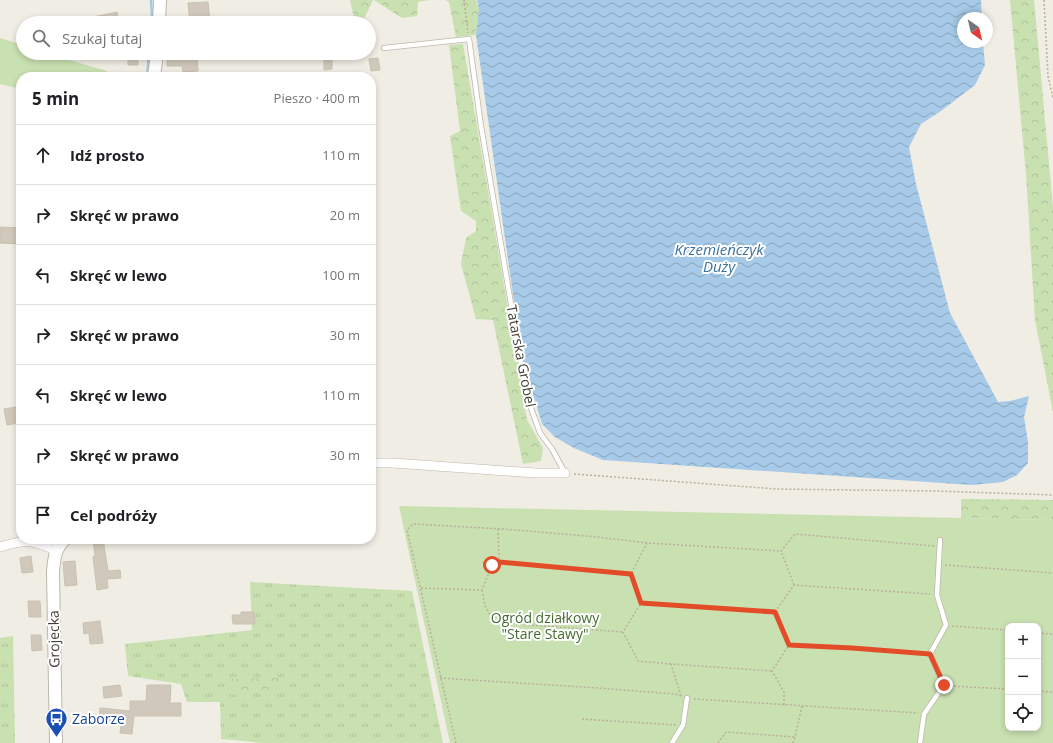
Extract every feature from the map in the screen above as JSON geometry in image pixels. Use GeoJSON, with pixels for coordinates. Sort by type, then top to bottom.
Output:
{"type":"FeatureCollection","features":[{"type":"Feature","properties":{"kind":"street"},"geometry":{"type":"LineString","coordinates":[[159,16],[160,0]]}},
{"type":"Feature","properties":{"kind":"street"},"geometry":{"type":"LineString","coordinates":[[155,72],[156,60]]}},
{"type":"Feature","properties":{"kind":"street"},"geometry":{"type":"LineString","coordinates":[[376,463],[535,473],[565,473]]}},
{"type":"Feature","properties":{"kind":"street"},"geometry":{"type":"LineString","coordinates":[[0,546],[16,542]]}},
{"type":"Feature","properties":{"kind":"street"},"geometry":{"type":"LineString","coordinates":[[44,544],[56,551],[61,544]]}},
{"type":"Feature","properties":{"kind":"street","name":"Grojecka"},"geometry":{"type":"LineString","coordinates":[[56,551],[54,560],[53,597],[56,743]]}},
{"type":"Feature","properties":{"kind":"lane"},"geometry":{"type":"LineString","coordinates":[[384,48],[469,39]]}},
{"type":"Feature","properties":{"kind":"lane","name":"Tatarska Grobel"},"geometry":{"type":"LineString","coordinates":[[469,39],[481,126],[524,380],[531,408],[540,433],[552,449],[565,473]]}},
{"type":"Feature","properties":{"kind":"lane"},"geometry":{"type":"LineString","coordinates":[[920,743],[924,714],[944,685],[930,654],[946,625],[937,595],[940,540]]}},
{"type":"Feature","properties":{"kind":"lane"},"geometry":{"type":"LineString","coordinates":[[672,743],[683,725],[687,698]]}},
{"type":"Feature","properties":{"kind":"path"},"geometry":{"type":"LineString","coordinates":[[464,0],[469,39]]}},
{"type":"Feature","properties":{"kind":"path"},"geometry":{"type":"LineString","coordinates":[[1044,0],[1048,76],[1053,98]]}},
{"type":"Feature","properties":{"kind":"path"},"geometry":{"type":"LineString","coordinates":[[565,473],[777,489],[936,491],[1053,495]]}},
{"type":"Feature","properties":{"kind":"path"},"geometry":{"type":"LineString","coordinates":[[456,743],[407,530],[413,524],[498,528],[647,542],[781,551]]}},
{"type":"Feature","properties":{"kind":"path"},"geometry":{"type":"LineString","coordinates":[[498,528],[499,562]]}},
{"type":"Feature","properties":{"kind":"path"},"geometry":{"type":"LineString","coordinates":[[781,551],[795,534],[939,546]]}},
{"type":"Feature","properties":{"kind":"path"},"geometry":{"type":"LineString","coordinates":[[641,603],[631,574],[647,542]]}},
{"type":"Feature","properties":{"kind":"path"},"geometry":{"type":"LineString","coordinates":[[781,551],[794,585]]}},
{"type":"Feature","properties":{"kind":"path"},"geometry":{"type":"LineString","coordinates":[[623,632],[494,621],[485,606],[482,590],[492,565],[499,562],[631,574]]}},
{"type":"Feature","properties":{"kind":"path"},"geometry":{"type":"LineString","coordinates":[[938,565],[1053,573]]}},
{"type":"Feature","properties":{"kind":"path"},"geometry":{"type":"LineString","coordinates":[[794,585],[937,595]]}},
{"type":"Feature","properties":{"kind":"path"},"geometry":{"type":"LineString","coordinates":[[775,612],[794,585]]}},
{"type":"Feature","properties":{"kind":"path"},"geometry":{"type":"LineString","coordinates":[[420,588],[482,590]]}},
{"type":"Feature","properties":{"kind":"path"},"geometry":{"type":"LineString","coordinates":[[641,603],[775,612]]}},
{"type":"Feature","properties":{"kind":"path"},"geometry":{"type":"LineString","coordinates":[[623,632],[641,603]]}},
{"type":"Feature","properties":{"kind":"path"},"geometry":{"type":"LineString","coordinates":[[775,612],[789,645]]}},
{"type":"Feature","properties":{"kind":"path"},"geometry":{"type":"LineString","coordinates":[[946,625],[1005,630]]}},
{"type":"Feature","properties":{"kind":"path"},"geometry":{"type":"LineString","coordinates":[[623,632],[638,661],[772,671]]}},
{"type":"Feature","properties":{"kind":"path"},"geometry":{"type":"LineString","coordinates":[[1041,632],[1053,634]]}},
{"type":"Feature","properties":{"kind":"path"},"geometry":{"type":"LineString","coordinates":[[789,645],[930,654]]}},
{"type":"Feature","properties":{"kind":"path"},"geometry":{"type":"LineString","coordinates":[[772,671],[789,645]]}},
{"type":"Feature","properties":{"kind":"path"},"geometry":{"type":"LineString","coordinates":[[440,678],[598,688],[675,694],[681,696],[671,664]]}},
{"type":"Feature","properties":{"kind":"path"},"geometry":{"type":"LineString","coordinates":[[772,671],[784,692],[784,705]]}},
{"type":"Feature","properties":{"kind":"path"},"geometry":{"type":"LineString","coordinates":[[944,685],[1005,689]]}},
{"type":"Feature","properties":{"kind":"path"},"geometry":{"type":"LineString","coordinates":[[1041,691],[1053,692]]}},
{"type":"Feature","properties":{"kind":"path"},"geometry":{"type":"LineString","coordinates":[[687,698],[924,714]]}},
{"type":"Feature","properties":{"kind":"path"},"geometry":{"type":"LineString","coordinates":[[793,743],[802,706]]}},
{"type":"Feature","properties":{"kind":"path"},"geometry":{"type":"LineString","coordinates":[[582,720],[683,725]]}},
{"type":"Feature","properties":{"kind":"path"},"geometry":{"type":"LineString","coordinates":[[718,743],[726,732],[795,737]]}},
{"type":"Feature","properties":{"kind":"green space"},"geometry":{"type":"Polygon","coordinates":[[[350,0],[373,0],[365,16],[353,16],[350,0]]]}},
{"type":"Feature","properties":{"kind":"green space"},"geometry":{"type":"Polygon","coordinates":[[[374,0],[429,0],[418,2],[417,16],[402,18],[374,0]]]}},
{"type":"Feature","properties":{"kind":"green space"},"geometry":{"type":"Polygon","coordinates":[[[445,0],[476,0],[479,9],[476,35],[456,37],[449,2],[445,0]]]}},
{"type":"Feature","properties":{"kind":"green space"},"geometry":{"type":"Polygon","coordinates":[[[1010,0],[1034,0],[1053,207],[1053,412],[1035,320],[1026,174],[1010,0]]]}},
{"type":"Feature","properties":{"kind":"green space"},"geometry":{"type":"Polygon","coordinates":[[[0,38],[16,43],[16,60],[69,60],[107,71],[16,72],[16,88],[0,84],[0,38]]]}},
{"type":"Feature","properties":{"kind":"green space"},"geometry":{"type":"Polygon","coordinates":[[[463,44],[527,420],[543,448],[541,461],[523,464],[493,320],[476,319],[461,264],[466,238],[476,231],[476,221],[461,211],[450,136],[460,131],[449,45],[463,44]]]}},
{"type":"Feature","properties":{"kind":"green space"},"geometry":{"type":"Polygon","coordinates":[[[961,499],[1053,500],[1053,520],[961,518],[961,499]]]}},
{"type":"Feature","properties":{"kind":"green space","name":"Ogród działkowy \"Stare Stawy\""},"geometry":{"type":"Polygon","coordinates":[[[399,506],[1053,520],[1053,743],[450,743],[399,506]]]}},
{"type":"Feature","properties":{"kind":"green space"},"geometry":{"type":"Polygon","coordinates":[[[250,582],[412,591],[443,743],[263,743],[221,739],[220,702],[187,702],[181,684],[128,676],[125,644],[252,630],[250,582]]]}},
{"type":"Feature","properties":{"kind":"green space"},"geometry":{"type":"Polygon","coordinates":[[[13,636],[15,743],[0,743],[0,638],[13,636]]]}},
{"type":"Feature","properties":{"kind":"green space"},"geometry":{"type":"Polygon","coordinates":[[[280,678],[281,690],[231,695],[227,679],[280,678]]]}},
{"type":"Feature","properties":{"kind":"water","name":"Krzemieńczyk Duży"},"geometry":{"type":"Polygon","coordinates":[[[477,0],[981,0],[982,12],[957,12],[957,48],[984,48],[985,65],[975,85],[921,124],[909,147],[916,184],[950,313],[998,402],[1010,401],[1029,396],[1024,417],[1028,442],[1028,463],[1017,475],[1003,482],[972,485],[603,460],[574,448],[555,437],[542,424],[522,358],[476,35],[479,9],[477,0]]]}},
{"type":"Feature","properties":{"kind":"building"},"geometry":{"type":"Polygon","coordinates":[[[208,2],[209,16],[189,16],[188,3],[208,2]]]}},
{"type":"Feature","properties":{"kind":"building"},"geometry":{"type":"Polygon","coordinates":[[[117,12],[118,16],[98,16],[117,12]]]}},
{"type":"Feature","properties":{"kind":"building"},"geometry":{"type":"Polygon","coordinates":[[[376,58],[378,58],[380,70],[371,71],[369,60],[376,60],[376,58]]]}},
{"type":"Feature","properties":{"kind":"building"},"geometry":{"type":"Polygon","coordinates":[[[128,60],[138,60],[138,65],[128,65],[128,60]]]}},
{"type":"Feature","properties":{"kind":"building"},"geometry":{"type":"Polygon","coordinates":[[[167,60],[197,60],[198,71],[183,72],[182,66],[167,66],[167,60]]]}},
{"type":"Feature","properties":{"kind":"building"},"geometry":{"type":"Polygon","coordinates":[[[324,60],[332,60],[332,69],[324,70],[324,60]]]}},
{"type":"Feature","properties":{"kind":"building"},"geometry":{"type":"Polygon","coordinates":[[[0,227],[16,228],[16,244],[0,243],[0,227]]]}},
{"type":"Feature","properties":{"kind":"building"},"geometry":{"type":"Polygon","coordinates":[[[16,407],[16,424],[7,425],[4,409],[16,407]]]}},
{"type":"Feature","properties":{"kind":"building"},"geometry":{"type":"Polygon","coordinates":[[[94,544],[104,544],[108,571],[120,570],[121,578],[107,579],[108,588],[97,590],[93,557],[95,556],[94,544]]]}},
{"type":"Feature","properties":{"kind":"building"},"geometry":{"type":"Polygon","coordinates":[[[31,556],[33,572],[22,573],[20,558],[31,556]]]}},
{"type":"Feature","properties":{"kind":"building"},"geometry":{"type":"Polygon","coordinates":[[[75,561],[77,585],[65,586],[63,562],[75,561]]]}},
{"type":"Feature","properties":{"kind":"building"},"geometry":{"type":"Polygon","coordinates":[[[28,601],[40,601],[41,617],[29,617],[28,601]]]}},
{"type":"Feature","properties":{"kind":"building"},"geometry":{"type":"Polygon","coordinates":[[[241,612],[254,612],[255,624],[233,624],[232,615],[241,615],[241,612]]]}},
{"type":"Feature","properties":{"kind":"building"},"geometry":{"type":"Polygon","coordinates":[[[100,621],[103,643],[90,644],[89,633],[84,634],[83,623],[100,621]]]}},
{"type":"Feature","properties":{"kind":"building"},"geometry":{"type":"Polygon","coordinates":[[[31,635],[41,635],[42,650],[32,651],[31,635]]]}},
{"type":"Feature","properties":{"kind":"building"},"geometry":{"type":"Polygon","coordinates":[[[120,685],[122,696],[104,698],[103,687],[120,685]]]}},
{"type":"Feature","properties":{"kind":"building"},"geometry":{"type":"Polygon","coordinates":[[[147,685],[171,685],[170,703],[181,703],[181,716],[134,716],[132,734],[120,733],[121,725],[99,723],[100,708],[130,711],[130,701],[146,701],[147,685]]]}},
{"type":"Feature","properties":{"kind":"waterway"},"geometry":{"type":"LineString","coordinates":[[151,0],[152,16]]}},
{"type":"Feature","properties":{"kind":"waterway"},"geometry":{"type":"LineString","coordinates":[[147,72],[148,60]]}},
{"type":"Feature","properties":{"kind":"place","name":"Zaborze"},"geometry":{"type":"Point","coordinates":[56,738]}},
{"type":"Feature","properties":{"kind":"route"},"geometry":{"type":"LineString","coordinates":[[492,565],[499,562],[631,574],[641,603],[775,612],[789,645],[930,654],[944,685]]}}]}
